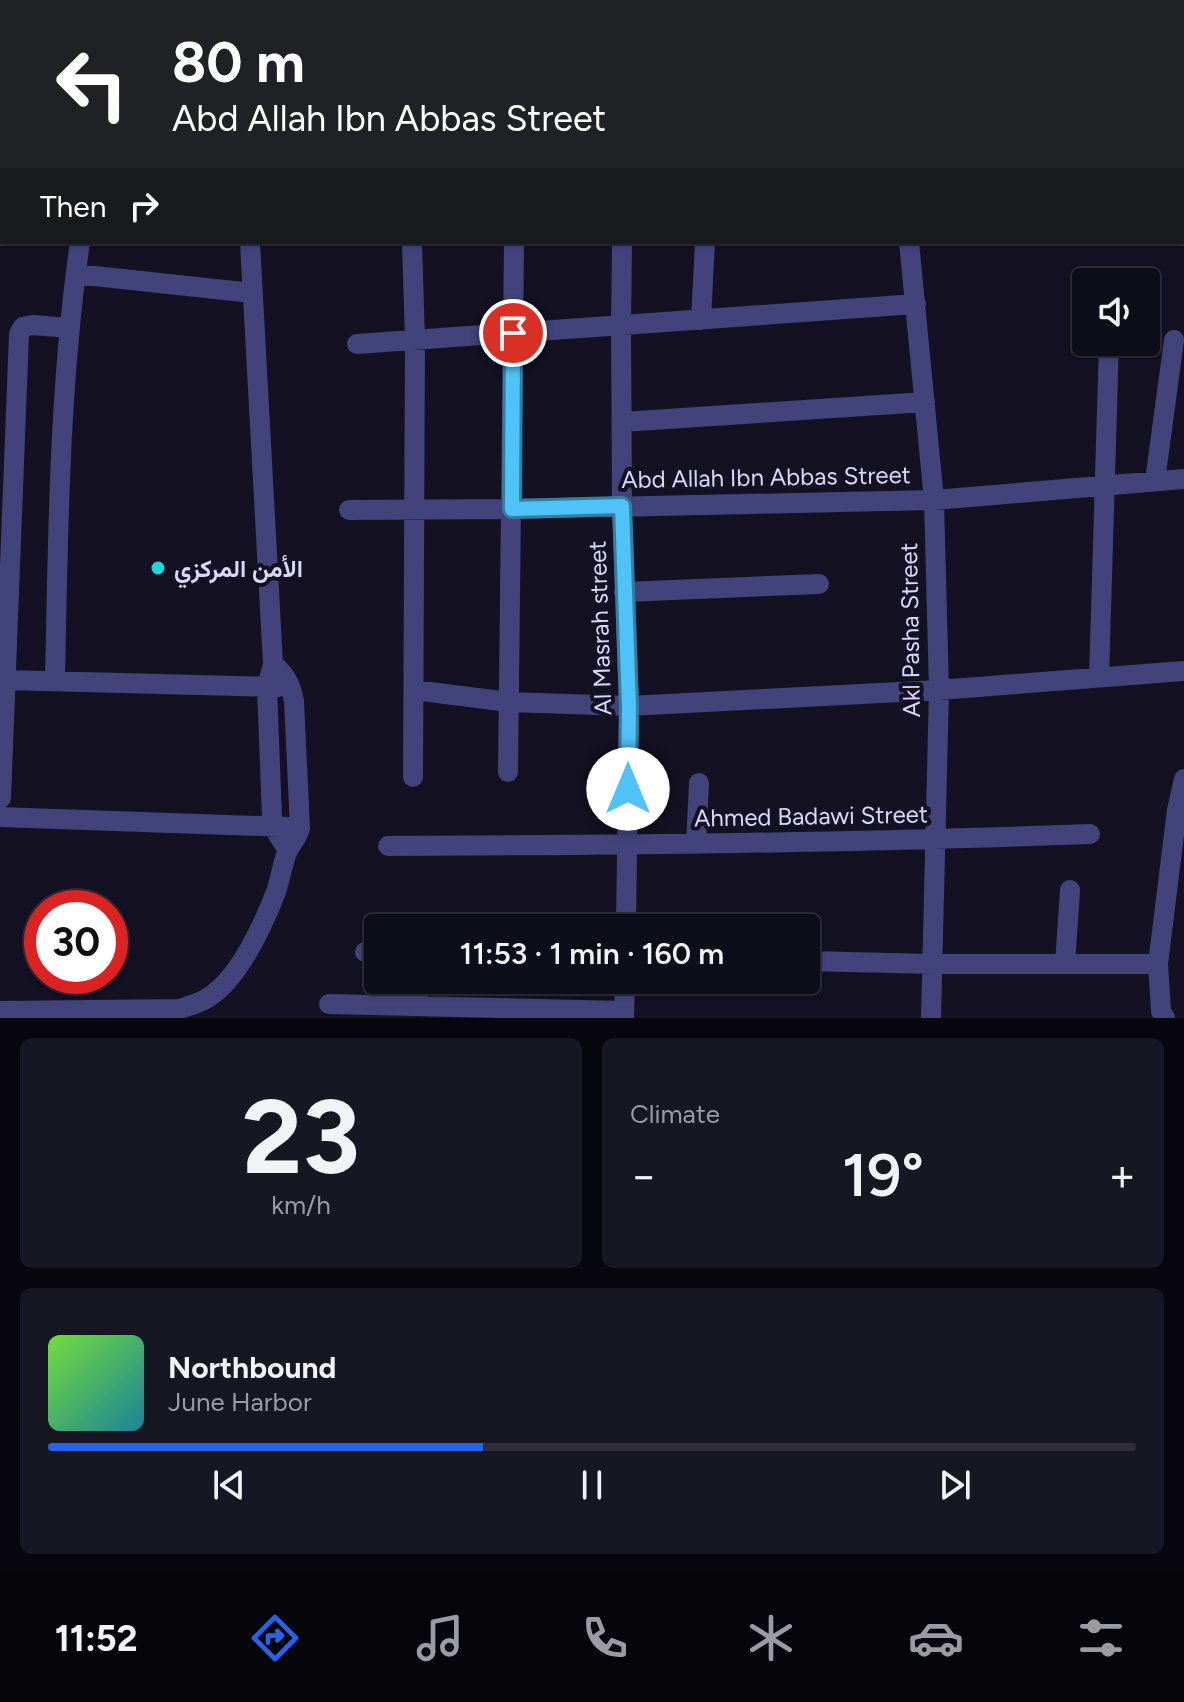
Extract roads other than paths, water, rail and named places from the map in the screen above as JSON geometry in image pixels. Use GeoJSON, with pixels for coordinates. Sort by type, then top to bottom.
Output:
{"type":"FeatureCollection","features":[{"type":"Feature","properties":{"kind":"street"},"geometry":{"type":"LineString","coordinates":[[55,681],[60,451],[80,244]]}},
{"type":"Feature","properties":{"kind":"street"},"geometry":{"type":"LineString","coordinates":[[250,244],[273,664],[267,687],[272,818],[288,850]]}},
{"type":"Feature","properties":{"kind":"street"},"geometry":{"type":"LineString","coordinates":[[412,244],[415,341],[413,777]]}},
{"type":"Feature","properties":{"kind":"street"},"geometry":{"type":"LineString","coordinates":[[508,772],[514,244]]}},
{"type":"Feature","properties":{"kind":"street","name":"Al Masrah street"},"geometry":{"type":"LineString","coordinates":[[622,244],[622,506],[629,706],[626,914]]}},
{"type":"Feature","properties":{"kind":"street"},"geometry":{"type":"LineString","coordinates":[[701,320],[705,244]]}},
{"type":"Feature","properties":{"kind":"street","name":"Akl Pasha Street"},"geometry":{"type":"LineString","coordinates":[[909,244],[934,500],[939,690],[931,1018]]}},
{"type":"Feature","properties":{"kind":"street"},"geometry":{"type":"LineString","coordinates":[[76,274],[252,293]]}},
{"type":"Feature","properties":{"kind":"street"},"geometry":{"type":"LineString","coordinates":[[357,344],[916,304]]}},
{"type":"Feature","properties":{"kind":"street"},"geometry":{"type":"LineString","coordinates":[[70,328],[32,325],[23,327],[19,334],[0,816],[300,828]]}},
{"type":"Feature","properties":{"kind":"street"},"geometry":{"type":"LineString","coordinates":[[1155,481],[1174,340]]}},
{"type":"Feature","properties":{"kind":"street"},"geometry":{"type":"LineString","coordinates":[[1099,678],[1109,356]]}},
{"type":"Feature","properties":{"kind":"street"},"geometry":{"type":"LineString","coordinates":[[622,422],[925,402]]}},
{"type":"Feature","properties":{"kind":"street","name":"Abd Allah Ibn Abbas Street"},"geometry":{"type":"LineString","coordinates":[[349,510],[934,500],[1184,479]]}},
{"type":"Feature","properties":{"kind":"street"},"geometry":{"type":"LineString","coordinates":[[624,592],[819,584]]}},
{"type":"Feature","properties":{"kind":"street"},"geometry":{"type":"LineString","coordinates":[[0,1011],[180,1009],[204,1000],[218,990],[248,953],[276,891],[288,850],[300,828],[294,701],[284,674],[273,664]]}},
{"type":"Feature","properties":{"kind":"street"},"geometry":{"type":"LineString","coordinates":[[414,690],[509,702],[629,706],[939,690],[1184,671]]}},
{"type":"Feature","properties":{"kind":"street"},"geometry":{"type":"LineString","coordinates":[[5,680],[291,687]]}},
{"type":"Feature","properties":{"kind":"street"},"geometry":{"type":"LineString","coordinates":[[269,757],[297,757]]}},
{"type":"Feature","properties":{"kind":"street"},"geometry":{"type":"LineString","coordinates":[[1165,1018],[1161,1011],[1158,964],[1177,810],[1184,779]]}},
{"type":"Feature","properties":{"kind":"street"},"geometry":{"type":"LineString","coordinates":[[696,844],[699,783]]}},
{"type":"Feature","properties":{"kind":"street","name":"Ahmed Badawi Street"},"geometry":{"type":"LineString","coordinates":[[388,846],[936,840],[1090,834]]}},
{"type":"Feature","properties":{"kind":"street"},"geometry":{"type":"LineString","coordinates":[[1065,964],[1070,890]]}},
{"type":"Feature","properties":{"kind":"street"},"geometry":{"type":"LineString","coordinates":[[820,961],[1158,964]]}},
{"type":"Feature","properties":{"kind":"street"},"geometry":{"type":"LineString","coordinates":[[417,994],[417,1006]]}},
{"type":"Feature","properties":{"kind":"street"},"geometry":{"type":"LineString","coordinates":[[329,1004],[372,1012],[417,1006],[624,1015],[625,994]]}},
{"type":"Feature","properties":{"kind":"place","name":"الأمن المركزي"},"geometry":{"type":"Point","coordinates":[158,568]}}]}
